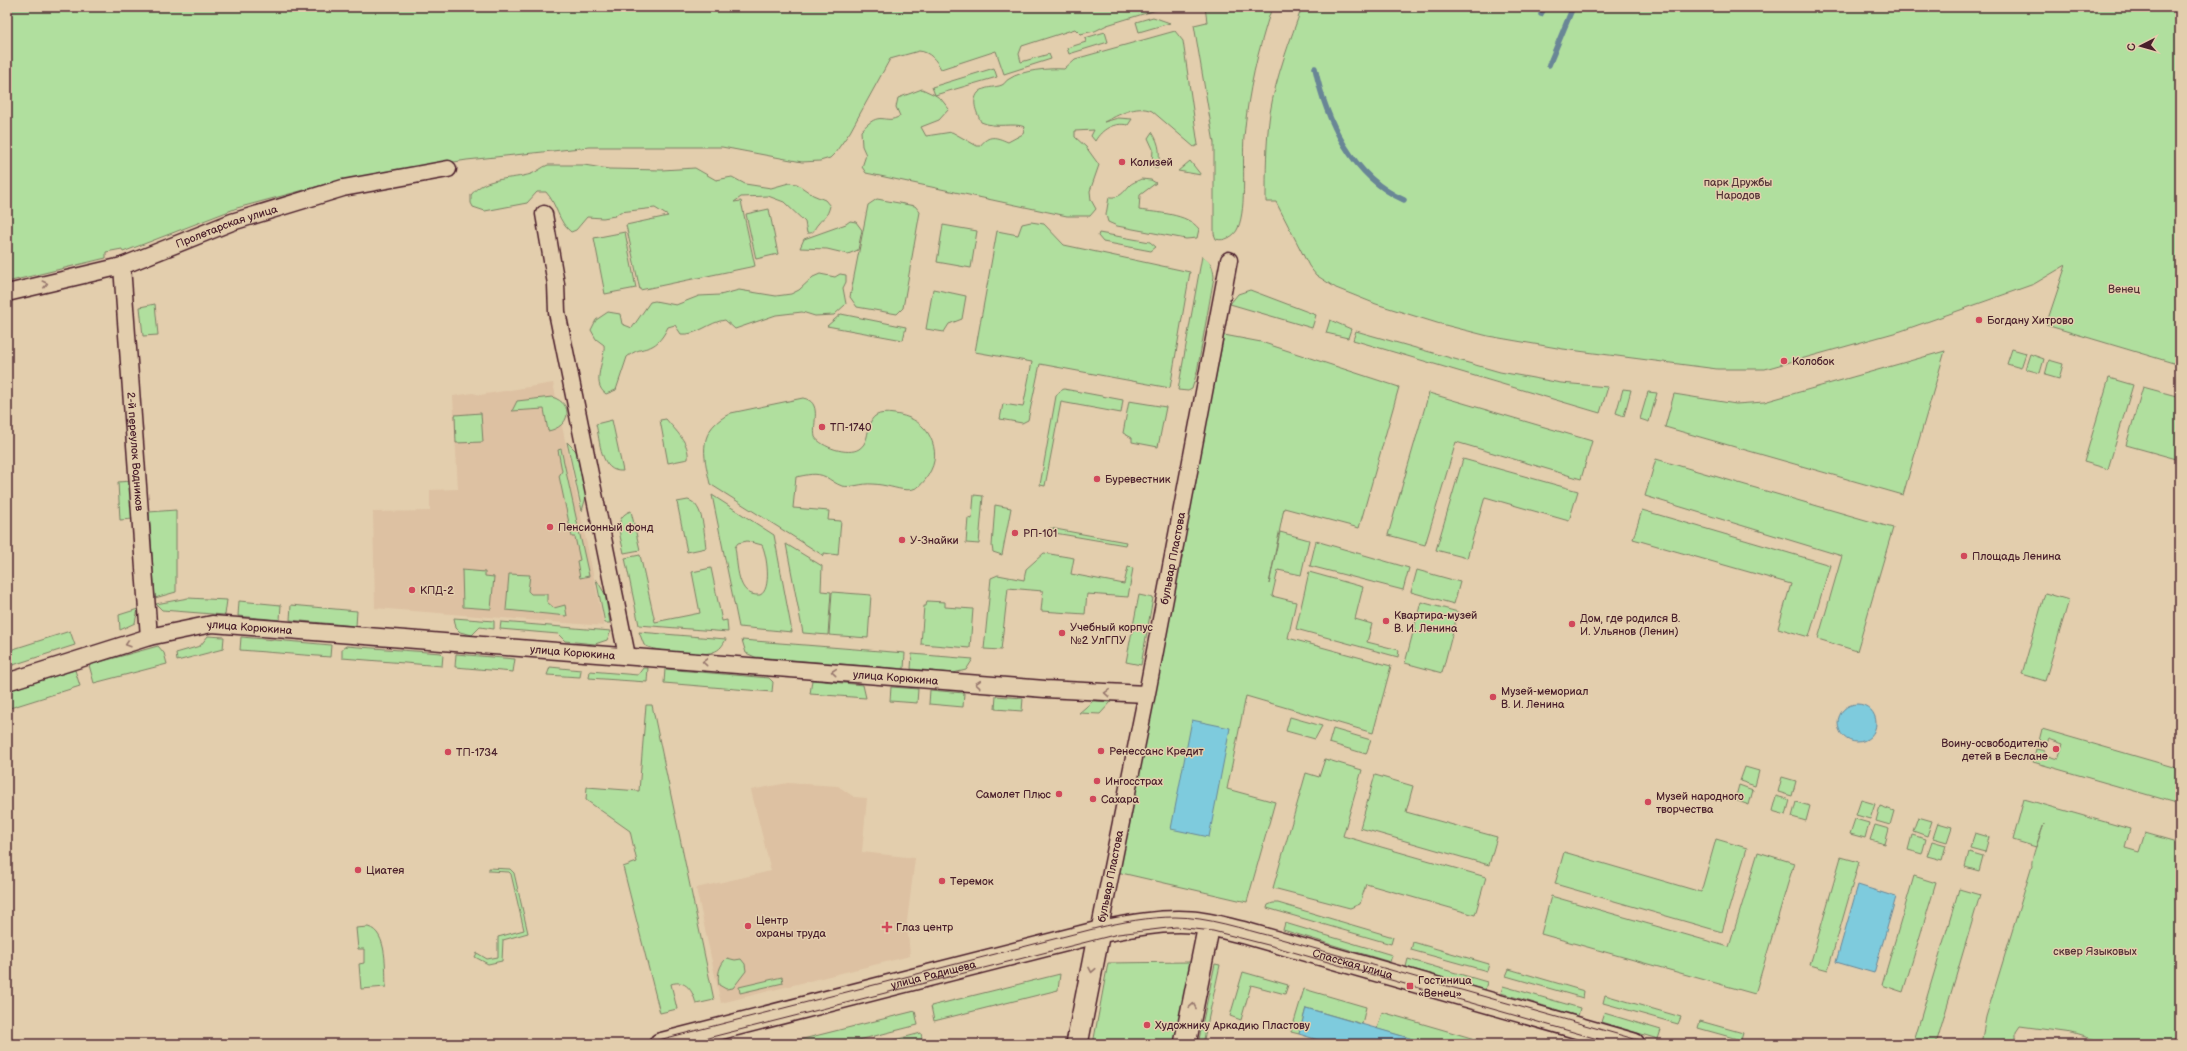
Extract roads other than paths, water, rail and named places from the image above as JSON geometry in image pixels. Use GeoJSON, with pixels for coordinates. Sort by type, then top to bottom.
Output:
{"type":"FeatureCollection","features":[{"type":"Feature","properties":{"kind":"street","name":"Пролетарская улица"},"geometry":{"type":"LineString","coordinates":[[7,293],[122,266],[232,222],[335,190],[448,169]]}},
{"type":"Feature","properties":{"kind":"street"},"geometry":{"type":"LineString","coordinates":[[544,214],[556,284],[557,312],[627,656]]}},
{"type":"Feature","properties":{"kind":"street","name":"бульвар Пластова"},"geometry":{"type":"LineString","coordinates":[[1077,1044],[1229,260]]}},
{"type":"Feature","properties":{"kind":"street","name":"2-й переулок Водников"},"geometry":{"type":"LineString","coordinates":[[122,266],[149,638]]}},
{"type":"Feature","properties":{"kind":"street","name":"улица Корюкина"},"geometry":{"type":"LineString","coordinates":[[7,682],[149,638],[212,624],[1045,689],[1146,694]]}},
{"type":"Feature","properties":{"kind":"street","name":"улица Радищева"},"geometry":{"type":"LineString","coordinates":[[660,1044],[1099,932],[1134,925],[1174,921],[1209,925]]}},
{"type":"Feature","properties":{"kind":"street"},"geometry":{"type":"LineString","coordinates":[[1185,1044],[1209,925]]}},
{"type":"Feature","properties":{"kind":"street","name":"Спасская улица"},"geometry":{"type":"LineString","coordinates":[[1209,925],[1252,934],[1634,1044]]}},
{"type":"Feature","properties":{"kind":"water"},"geometry":{"type":"Polygon","coordinates":[[[1857,704],[1867,707],[1873,713],[1876,723],[1873,733],[1867,739],[1857,742],[1847,739],[1841,733],[1838,723],[1841,713],[1847,707],[1857,704]]]}},
{"type":"Feature","properties":{"kind":"water"},"geometry":{"type":"Polygon","coordinates":[[[1192,720],[1230,728],[1209,837],[1171,829],[1192,720]]]}},
{"type":"Feature","properties":{"kind":"water"},"geometry":{"type":"Polygon","coordinates":[[[1858,885],[1896,897],[1874,973],[1836,962],[1858,885]]]}},
{"type":"Feature","properties":{"kind":"water"},"geometry":{"type":"Polygon","coordinates":[[[1306,1008],[1430,1044],[1331,1044],[1299,1034],[1306,1008]]]}},
{"type":"Feature","properties":{"kind":"waterway"},"geometry":{"type":"LineString","coordinates":[[1541,14],[1545,7]]}},
{"type":"Feature","properties":{"kind":"waterway"},"geometry":{"type":"LineString","coordinates":[[1549,65],[1573,7]]}},
{"type":"Feature","properties":{"kind":"waterway"},"geometry":{"type":"LineString","coordinates":[[1315,68],[1326,107],[1334,127],[1344,145],[1356,162],[1370,177],[1386,190],[1404,200]]}},
{"type":"Feature","properties":{"kind":"tram line"},"geometry":{"type":"LineString","coordinates":[[643,1044],[1097,928],[1136,920],[1175,917],[1200,919],[1237,927],[1652,1044]]}},
{"type":"Feature","properties":{"kind":"tram line"},"geometry":{"type":"LineString","coordinates":[[684,1044],[1118,934],[1176,927],[1213,931],[1272,946],[1615,1044]]}},
{"type":"Feature","properties":{"kind":"place","name":"Колизей"},"geometry":{"type":"Point","coordinates":[1122,162]}},
{"type":"Feature","properties":{"kind":"place","name":"Богдану Хитрово"},"geometry":{"type":"Point","coordinates":[1979,320]}},
{"type":"Feature","properties":{"kind":"place","name":"Колобок"},"geometry":{"type":"Point","coordinates":[1784,361]}},
{"type":"Feature","properties":{"kind":"place","name":"ТП-1740"},"geometry":{"type":"Point","coordinates":[822,427]}},
{"type":"Feature","properties":{"kind":"place","name":"Буревестник"},"geometry":{"type":"Point","coordinates":[1097,479]}},
{"type":"Feature","properties":{"kind":"place","name":"Пенсионный фонд"},"geometry":{"type":"Point","coordinates":[550,527]}},
{"type":"Feature","properties":{"kind":"place","name":"РП-101"},"geometry":{"type":"Point","coordinates":[1015,533]}},
{"type":"Feature","properties":{"kind":"place","name":"У-Знайки"},"geometry":{"type":"Point","coordinates":[902,540]}},
{"type":"Feature","properties":{"kind":"place","name":"Площадь Ленина"},"geometry":{"type":"Point","coordinates":[1964,556]}},
{"type":"Feature","properties":{"kind":"place","name":"КПД-2"},"geometry":{"type":"Point","coordinates":[412,590]}},
{"type":"Feature","properties":{"kind":"place","name":"Квартира-музей В. И. Ленина"},"geometry":{"type":"Point","coordinates":[1386,621]}},
{"type":"Feature","properties":{"kind":"place","name":"Дом, где родился В. И. Ульянов (Ленин)"},"geometry":{"type":"Point","coordinates":[1572,624]}},
{"type":"Feature","properties":{"kind":"place","name":"Учебный корпус №2 УлГПУ"},"geometry":{"type":"Point","coordinates":[1062,633]}},
{"type":"Feature","properties":{"kind":"place","name":"Музей-мемориал В. И. Ленина"},"geometry":{"type":"Point","coordinates":[1493,697]}},
{"type":"Feature","properties":{"kind":"place","name":"Воину-освободителю детей в Беслане"},"geometry":{"type":"Point","coordinates":[2056,749]}},
{"type":"Feature","properties":{"kind":"place","name":"Ренессанс Кредит"},"geometry":{"type":"Point","coordinates":[1101,751]}},
{"type":"Feature","properties":{"kind":"place","name":"ТП-1734"},"geometry":{"type":"Point","coordinates":[448,752]}},
{"type":"Feature","properties":{"kind":"place","name":"Ингосстрах"},"geometry":{"type":"Point","coordinates":[1097,781]}},
{"type":"Feature","properties":{"kind":"place","name":"Самолет Плюс"},"geometry":{"type":"Point","coordinates":[1059,794]}},
{"type":"Feature","properties":{"kind":"place","name":"Сахара"},"geometry":{"type":"Point","coordinates":[1093,799]}},
{"type":"Feature","properties":{"kind":"place","name":"Музей народного творчества"},"geometry":{"type":"Point","coordinates":[1648,802]}},
{"type":"Feature","properties":{"kind":"place","name":"Циатея"},"geometry":{"type":"Point","coordinates":[358,870]}},
{"type":"Feature","properties":{"kind":"place","name":"Теремок"},"geometry":{"type":"Point","coordinates":[942,881]}},
{"type":"Feature","properties":{"kind":"place","name":"Центр охраны труда"},"geometry":{"type":"Point","coordinates":[748,926]}},
{"type":"Feature","properties":{"kind":"place","name":"Глаз центр"},"geometry":{"type":"Point","coordinates":[887,927]}},
{"type":"Feature","properties":{"kind":"place","name":"Гостиница «Венец»"},"geometry":{"type":"Point","coordinates":[1410,986]}},
{"type":"Feature","properties":{"kind":"place","name":"Художнику Аркадию Пластову"},"geometry":{"type":"Point","coordinates":[1147,1025]}},
{"type":"Feature","properties":{"kind":"park label","name":"парк Дружбы Народов"},"geometry":{"type":"Point","coordinates":[1738,188]}},
{"type":"Feature","properties":{"kind":"park label","name":"Венец"},"geometry":{"type":"Point","coordinates":[2124,289]}},
{"type":"Feature","properties":{"kind":"park label","name":"сквер Языковых"},"geometry":{"type":"Point","coordinates":[2095,951]}}]}
